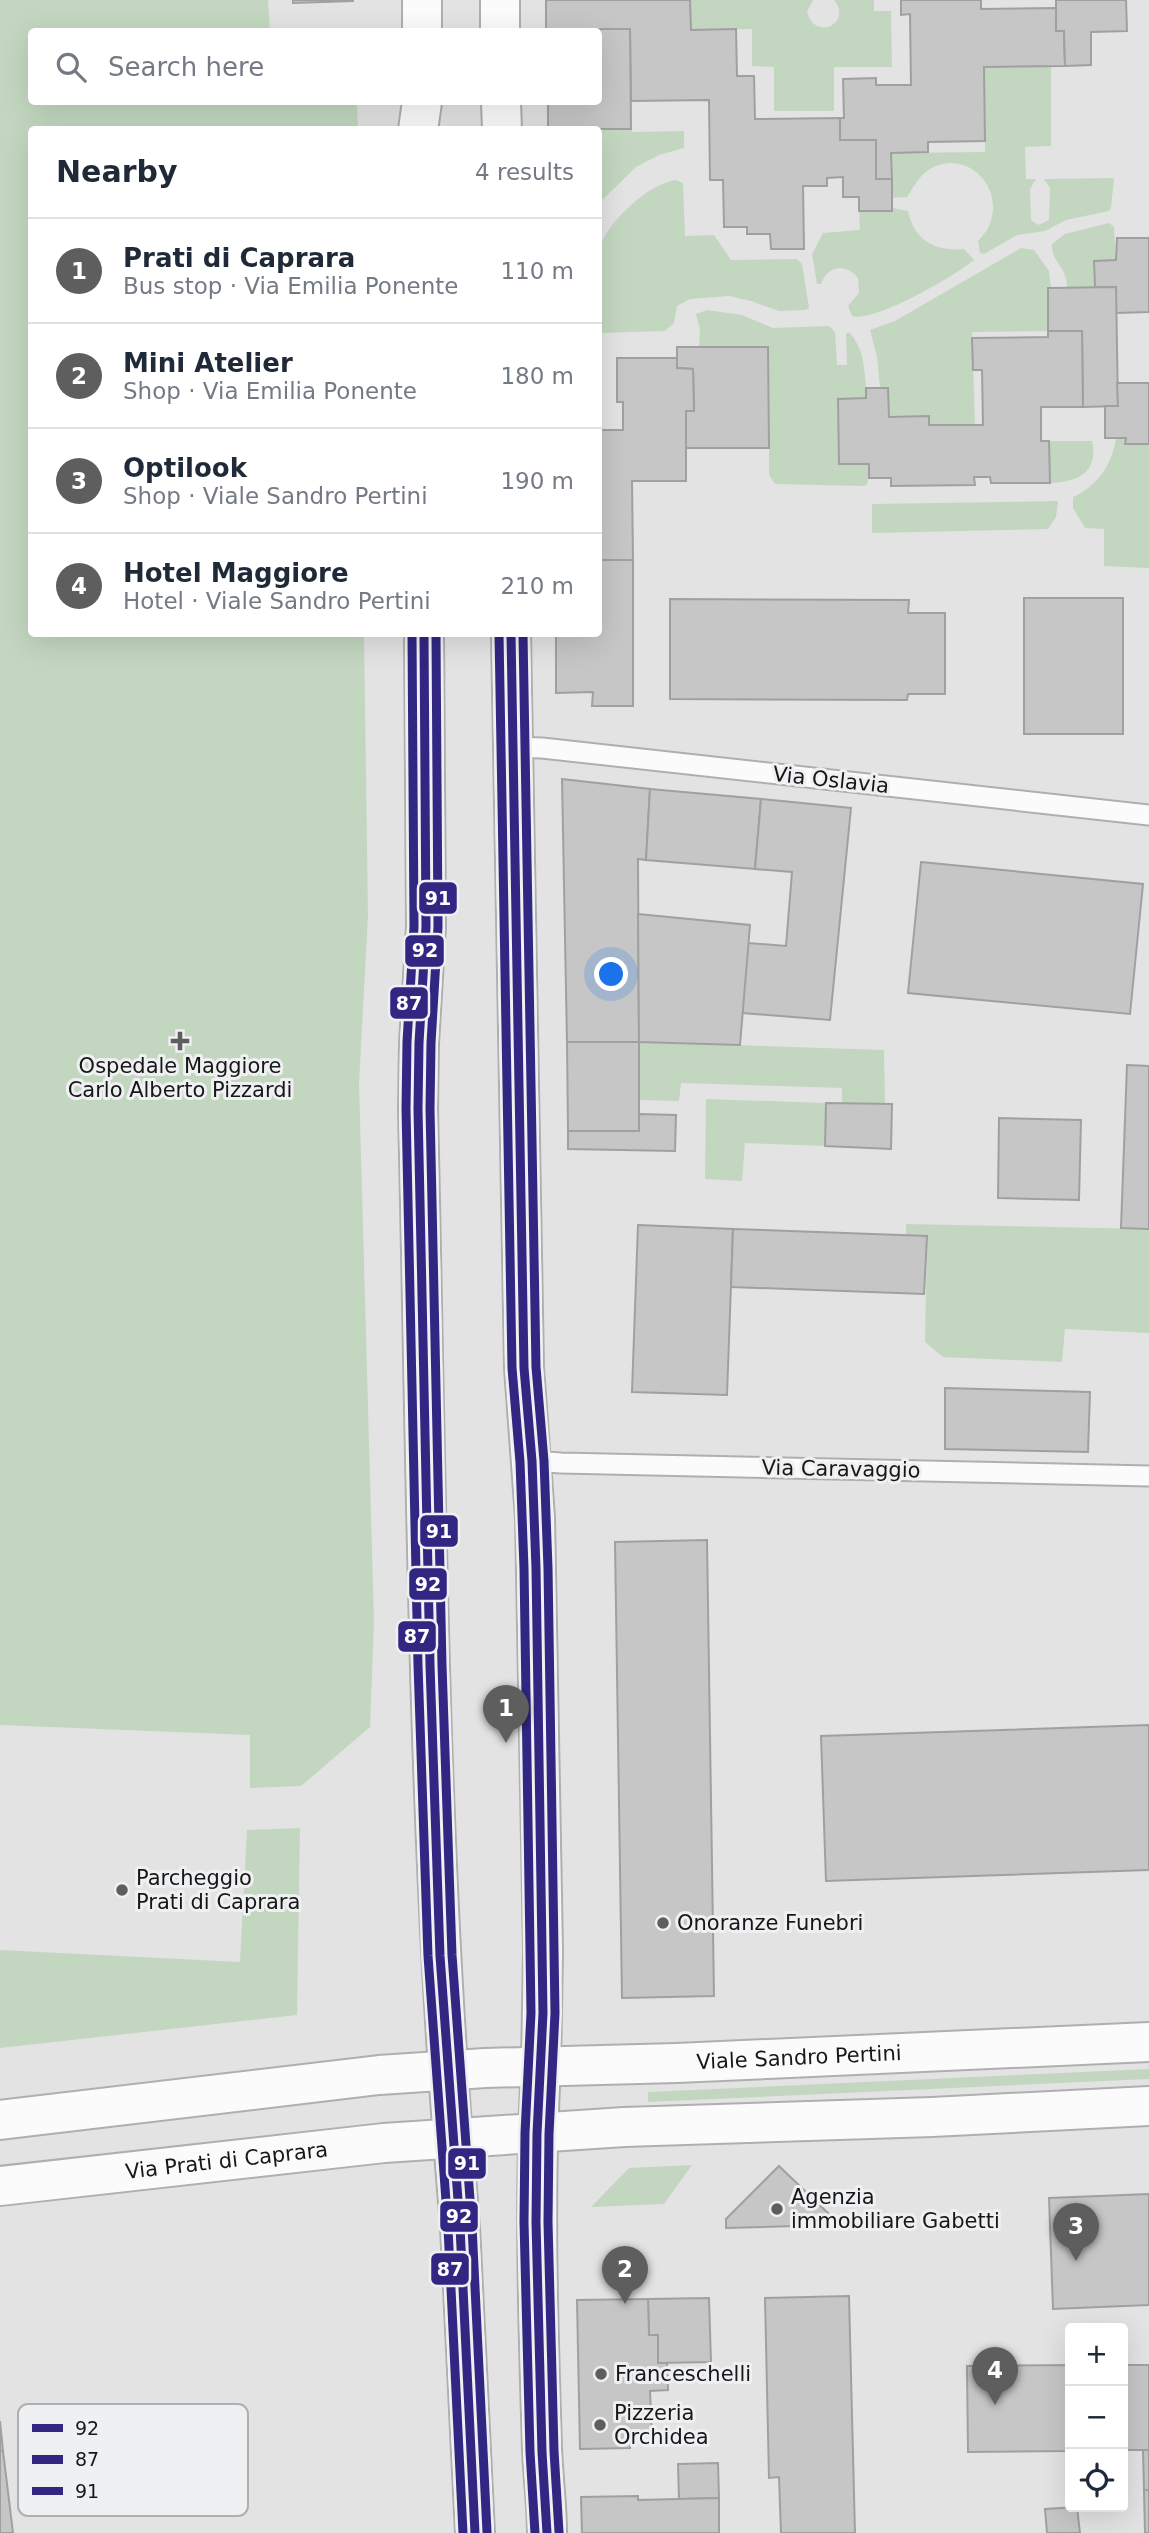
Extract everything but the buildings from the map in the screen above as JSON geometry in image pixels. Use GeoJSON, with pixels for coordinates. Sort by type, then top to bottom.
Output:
{"type":"FeatureCollection","features":[{"type":"Feature","properties":{"kind":"main road"},"geometry":{"type":"LineString","coordinates":[[422,0],[422,28]]}},
{"type":"Feature","properties":{"kind":"main road"},"geometry":{"type":"LineString","coordinates":[[500,0],[500,28]]}},
{"type":"Feature","properties":{"kind":"main road"},"geometry":{"type":"LineString","coordinates":[[419,126],[422,105]]}},
{"type":"Feature","properties":{"kind":"main road"},"geometry":{"type":"LineString","coordinates":[[501,105],[502,126]]}},
{"type":"Feature","properties":{"kind":"main road"},"geometry":{"type":"LineString","coordinates":[[424,637],[427,891],[418,1108],[430,1678],[440,1956],[460,2227],[475,2533]]}},
{"type":"Feature","properties":{"kind":"main road"},"geometry":{"type":"LineString","coordinates":[[510,637],[524,1368],[536,1531],[543,1937],[536,2222],[542,2452],[547,2533]]}},
{"type":"Feature","properties":{"kind":"main road","name":"Viale Sandro Pertini"},"geometry":{"type":"LineString","coordinates":[[448,2071],[1149,2042]]}},
{"type":"Feature","properties":{"kind":"main road"},"geometry":{"type":"LineString","coordinates":[[0,2120],[379,2075],[448,2071]]}},
{"type":"Feature","properties":{"kind":"main road"},"geometry":{"type":"LineString","coordinates":[[453,2139],[624,2127],[1149,2106]]}},
{"type":"Feature","properties":{"kind":"main road","name":"Via Prati di Caprara"},"geometry":{"type":"LineString","coordinates":[[0,2186],[384,2143],[453,2139]]}},
{"type":"Feature","properties":{"kind":"lane","name":"Via Oslavia"},"geometry":{"type":"LineString","coordinates":[[512,747],[542,748],[1149,815]]}},
{"type":"Feature","properties":{"kind":"lane","name":"Via Caravaggio"},"geometry":{"type":"LineString","coordinates":[[532,1461],[1149,1476]]}},
{"type":"Feature","properties":{"kind":"green space","name":"Ospedale Maggiore Carlo Alberto Pizzardi"},"geometry":{"type":"Polygon","coordinates":[[[0,0],[268,0],[270,28],[28,28],[28,105],[357,105],[358,126],[28,126],[28,637],[364,637],[368,916],[359,1083],[374,1622],[370,1727],[301,1786],[250,1788],[250,1735],[0,1725],[0,0]]]}},
{"type":"Feature","properties":{"kind":"green space"},"geometry":{"type":"Polygon","coordinates":[[[690,0],[813,0],[807,12],[811,21],[824,27],[831,26],[839,16],[839,8],[834,0],[874,0],[874,11],[891,11],[892,67],[834,67],[834,111],[774,111],[774,67],[752,66],[752,29],[691,30],[690,0]]]}},
{"type":"Feature","properties":{"kind":"green space"},"geometry":{"type":"Polygon","coordinates":[[[1051,66],[1051,146],[1025,147],[1026,179],[1036,179],[1030,189],[1031,220],[1038,225],[1049,220],[1050,188],[1044,179],[1114,178],[1109,211],[1066,220],[1045,231],[1017,235],[984,254],[980,253],[978,241],[990,223],[993,209],[991,195],[986,183],[966,166],[940,164],[924,174],[907,197],[892,198],[891,153],[985,152],[984,67],[1051,66]]]}},
{"type":"Feature","properties":{"kind":"green space"},"geometry":{"type":"Polygon","coordinates":[[[602,129],[631,129],[632,132],[684,131],[684,148],[659,155],[636,167],[602,200],[602,129]]]}},
{"type":"Feature","properties":{"kind":"green space"},"geometry":{"type":"Polygon","coordinates":[[[676,180],[683,183],[685,236],[714,235],[731,260],[797,259],[802,264],[809,308],[779,311],[729,296],[690,299],[677,306],[674,323],[665,331],[602,333],[602,242],[612,225],[631,205],[665,183],[676,180]]]}},
{"type":"Feature","properties":{"kind":"green space"},"geometry":{"type":"Polygon","coordinates":[[[892,208],[908,211],[915,230],[927,242],[944,248],[964,249],[974,260],[933,287],[895,306],[863,316],[852,316],[848,306],[859,293],[858,278],[848,270],[838,268],[828,273],[821,284],[817,284],[812,254],[823,233],[860,230],[859,211],[891,211],[892,208]]]}},
{"type":"Feature","properties":{"kind":"green space"},"geometry":{"type":"Polygon","coordinates":[[[1109,223],[1114,227],[1116,260],[1094,261],[1095,287],[1067,288],[1065,275],[1054,255],[1052,244],[1065,234],[1109,223]]]}},
{"type":"Feature","properties":{"kind":"green space"},"geometry":{"type":"Polygon","coordinates":[[[1021,248],[1034,250],[1049,271],[1051,288],[1048,289],[1048,331],[972,332],[975,425],[929,425],[889,417],[888,388],[880,388],[877,357],[870,330],[895,321],[1021,248]]]}},
{"type":"Feature","properties":{"kind":"green space"},"geometry":{"type":"Polygon","coordinates":[[[707,310],[742,315],[773,328],[829,326],[835,332],[837,365],[847,365],[846,333],[850,333],[861,354],[866,382],[869,442],[867,484],[775,484],[769,475],[769,448],[699,347],[700,330],[696,314],[707,310]]]}},
{"type":"Feature","properties":{"kind":"green space"},"geometry":{"type":"Polygon","coordinates":[[[1116,438],[1126,438],[1126,444],[1149,444],[1149,568],[1104,566],[1104,529],[1085,528],[1073,508],[1073,497],[1096,481],[1107,465],[1116,438]]]}},
{"type":"Feature","properties":{"kind":"green space"},"geometry":{"type":"Polygon","coordinates":[[[1049,441],[1092,441],[1092,461],[1089,468],[1077,478],[1050,483],[1049,441]]]}},
{"type":"Feature","properties":{"kind":"green space"},"geometry":{"type":"Polygon","coordinates":[[[1058,501],[1056,517],[1048,529],[872,533],[872,504],[1058,501]]]}},
{"type":"Feature","properties":{"kind":"green space"},"geometry":{"type":"Polygon","coordinates":[[[639,1042],[884,1050],[885,1104],[842,1103],[842,1088],[681,1083],[679,1101],[639,1100],[639,1042]]]}},
{"type":"Feature","properties":{"kind":"green space"},"geometry":{"type":"Polygon","coordinates":[[[706,1099],[826,1103],[825,1146],[745,1143],[742,1181],[705,1179],[706,1099]]]}},
{"type":"Feature","properties":{"kind":"green space"},"geometry":{"type":"Polygon","coordinates":[[[906,1224],[1149,1229],[1149,1333],[1065,1329],[1062,1362],[943,1357],[925,1342],[927,1236],[906,1235],[906,1224]]]}},
{"type":"Feature","properties":{"kind":"green space"},"geometry":{"type":"Polygon","coordinates":[[[300,1828],[297,2015],[0,2048],[0,1950],[240,1962],[247,1830],[300,1828]]]}},
{"type":"Feature","properties":{"kind":"green space"},"geometry":{"type":"Polygon","coordinates":[[[1149,2069],[1149,2079],[648,2102],[648,2092],[1149,2069]]]}},
{"type":"Feature","properties":{"kind":"green space"},"geometry":{"type":"Polygon","coordinates":[[[692,2165],[664,2204],[591,2207],[629,2168],[692,2165]]]}},
{"type":"Feature","properties":{"kind":"transit line","name":"87"},"geometry":{"type":"LineString","coordinates":[[412,637],[414,927],[406,1109],[418,1665],[428,1956],[448,2228],[463,2533]]}},
{"type":"Feature","properties":{"kind":"transit line","name":"92"},"geometry":{"type":"LineString","coordinates":[[424,637],[426,927],[418,1109],[430,1665],[440,1956],[460,2227],[475,2533]]}},
{"type":"Feature","properties":{"kind":"transit line","name":"91"},"geometry":{"type":"LineString","coordinates":[[436,637],[438,927],[430,1109],[442,1665],[452,1955],[472,2226],[487,2532]]}},
{"type":"Feature","properties":{"kind":"transit line","name":"87"},"geometry":{"type":"LineString","coordinates":[[499,637],[512,1368],[520,1462],[524,1568],[531,2013],[524,2222],[530,2452],[535,2533]]}},
{"type":"Feature","properties":{"kind":"transit line","name":"92"},"geometry":{"type":"LineString","coordinates":[[511,637],[524,1368],[532,1461],[536,1568],[543,2013],[536,2222],[542,2452],[547,2533]]}},
{"type":"Feature","properties":{"kind":"transit line","name":"91"},"geometry":{"type":"LineString","coordinates":[[523,637],[536,1367],[544,1461],[548,1568],[555,2013],[548,2222],[554,2451],[559,2532]]}},
{"type":"Feature","properties":{"kind":"place","name":"Ospedale Maggiore Carlo Alberto Pizzardi"},"geometry":{"type":"Point","coordinates":[180,1041]}},
{"type":"Feature","properties":{"kind":"place","name":"Prati di Caprara"},"geometry":{"type":"Point","coordinates":[506,1743]}},
{"type":"Feature","properties":{"kind":"place","name":"Parcheggio Prati di Caprara"},"geometry":{"type":"Point","coordinates":[122,1890]}},
{"type":"Feature","properties":{"kind":"place","name":"Onoranze Funebri"},"geometry":{"type":"Point","coordinates":[663,1923]}},
{"type":"Feature","properties":{"kind":"place","name":"Agenzia immobiliare Gabetti"},"geometry":{"type":"Point","coordinates":[777,2209]}},
{"type":"Feature","properties":{"kind":"place","name":"Optilook"},"geometry":{"type":"Point","coordinates":[1076,2261]}},
{"type":"Feature","properties":{"kind":"place","name":"Mini Atelier"},"geometry":{"type":"Point","coordinates":[625,2304]}},
{"type":"Feature","properties":{"kind":"place","name":"Franceschelli"},"geometry":{"type":"Point","coordinates":[601,2374]}},
{"type":"Feature","properties":{"kind":"place","name":"Hotel Maggiore"},"geometry":{"type":"Point","coordinates":[995,2405]}},
{"type":"Feature","properties":{"kind":"place","name":"Pizzeria Orchidea"},"geometry":{"type":"Point","coordinates":[600,2425]}}]}
